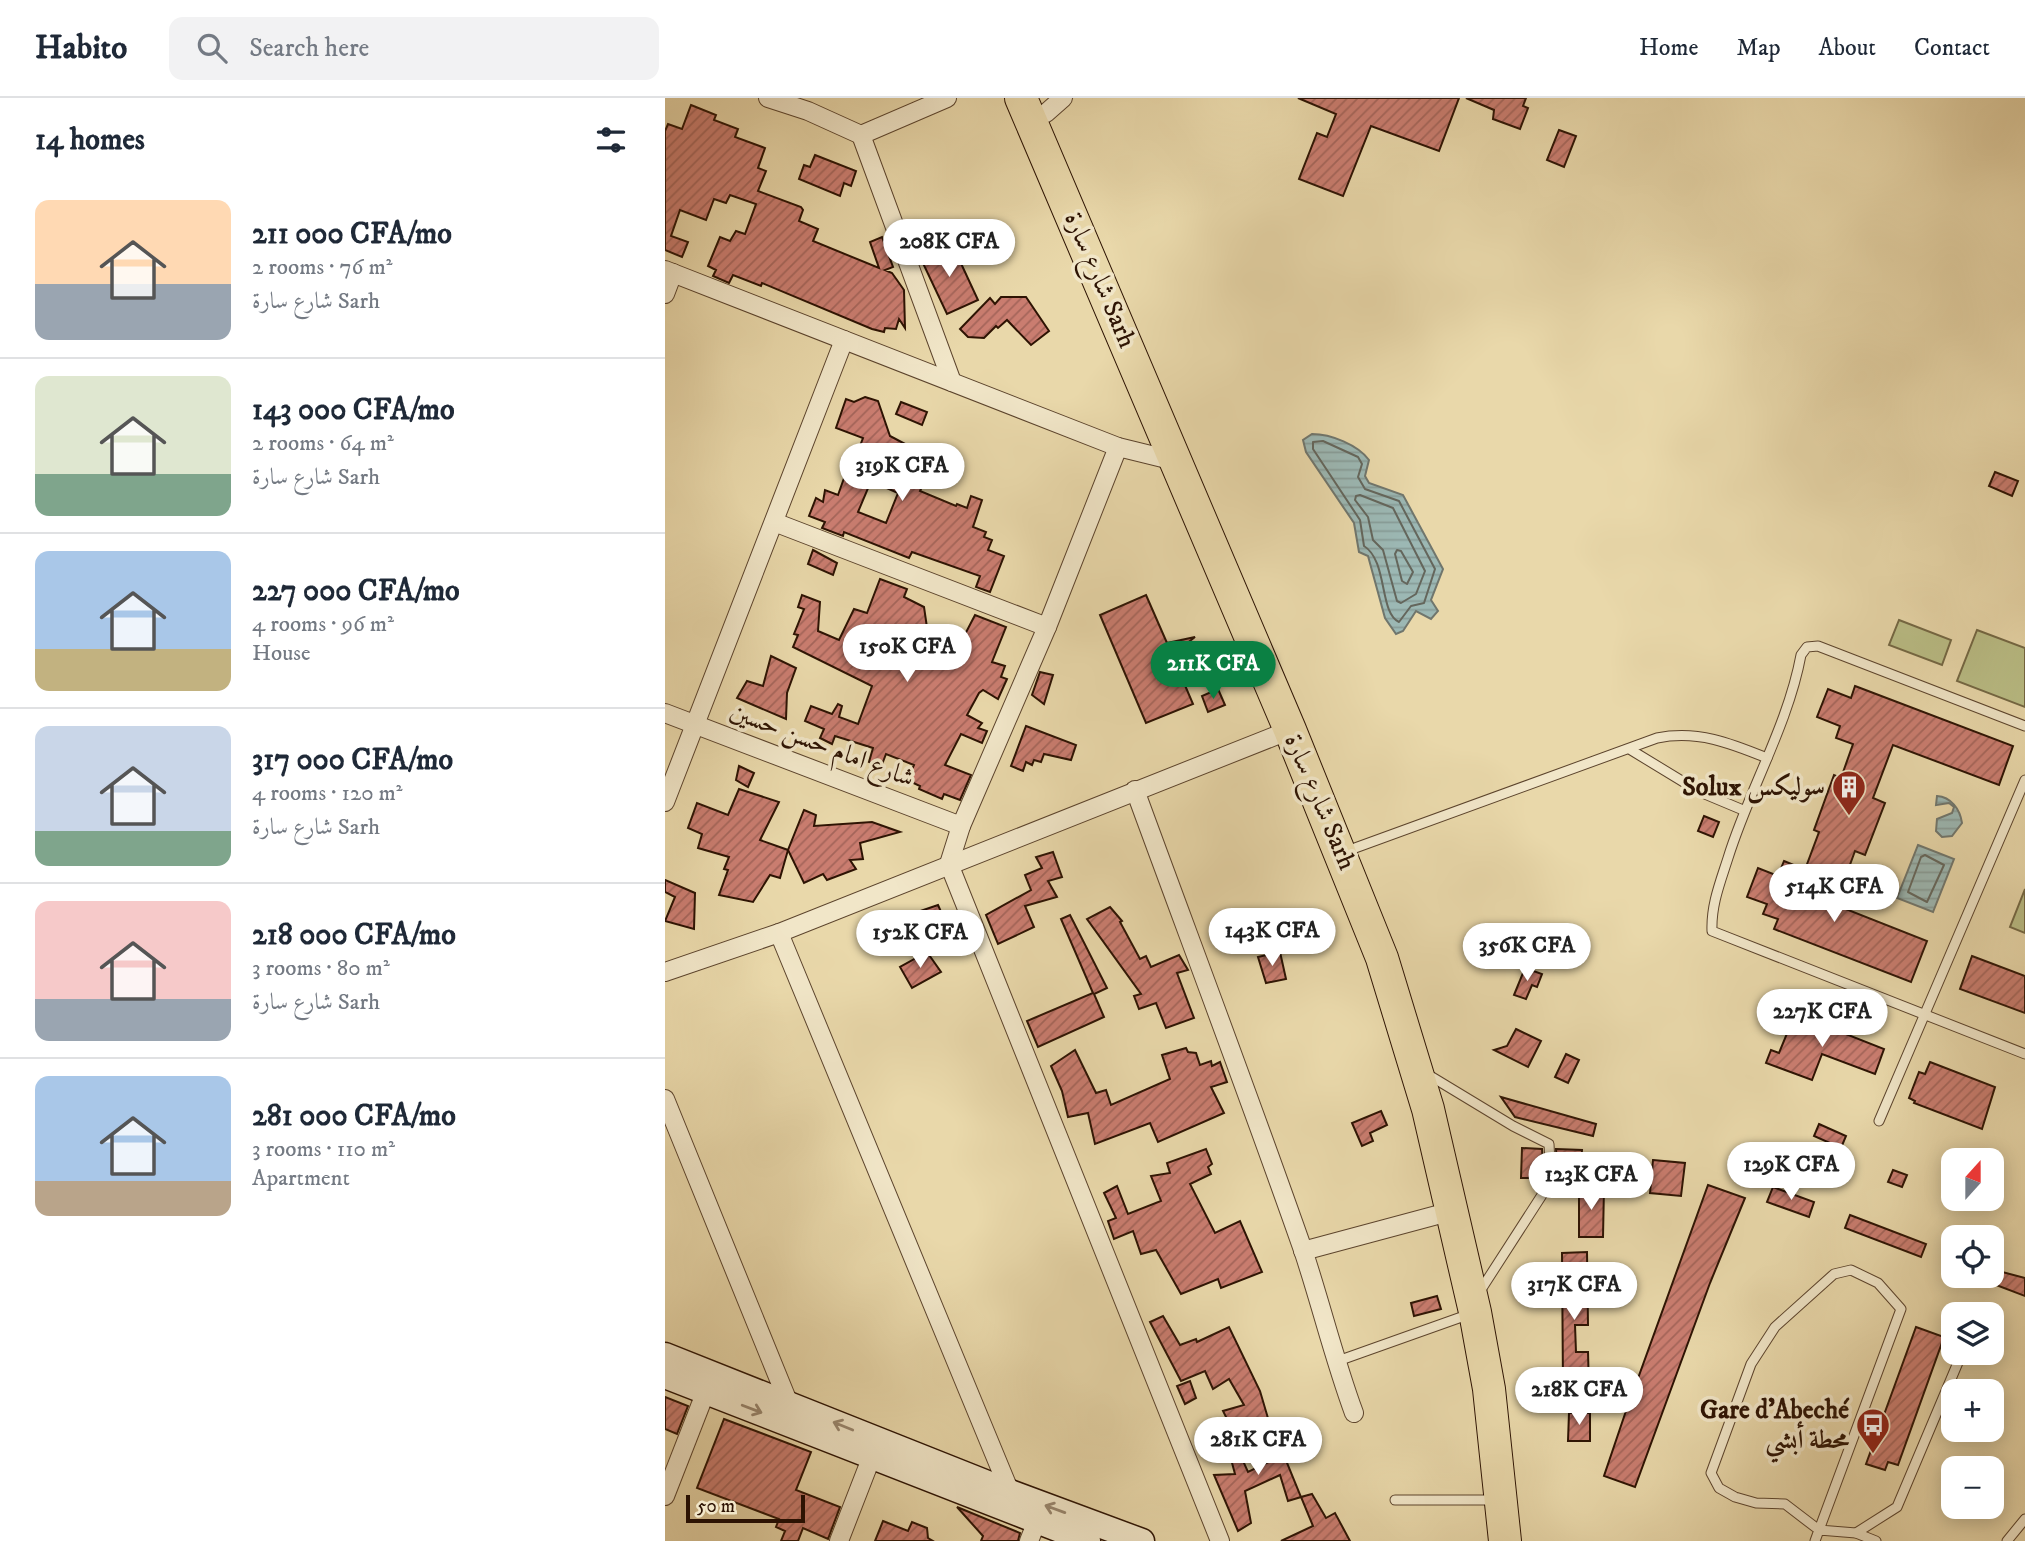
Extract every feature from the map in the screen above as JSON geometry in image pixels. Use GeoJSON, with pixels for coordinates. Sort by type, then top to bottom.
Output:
{"type":"FeatureCollection","features":[{"type":"Feature","properties":{"kind":"highway","name":"شارع سارة Sarh"},"geometry":{"type":"LineString","coordinates":[[1043,102],[1086,245],[1290,730],[1382,958],[1428,1109],[1452,1211],[1478,1300],[1505,1541]]}},
{"type":"Feature","properties":{"kind":"highway","name":"شارع سارة Sarh"},"geometry":{"type":"LineString","coordinates":[[1043,102],[1307,724],[1397,960],[1431,1077],[1497,1379],[1516,1541]]}},
{"type":"Feature","properties":{"kind":"street"},"geometry":{"type":"LineString","coordinates":[[768,98],[809,111],[861,135],[951,382]]}},
{"type":"Feature","properties":{"kind":"street"},"geometry":{"type":"LineString","coordinates":[[861,135],[947,98]]}},
{"type":"Feature","properties":{"kind":"street"},"geometry":{"type":"LineString","coordinates":[[665,294],[669,271],[1118,447],[1175,461]]}},
{"type":"Feature","properties":{"kind":"street"},"geometry":{"type":"LineString","coordinates":[[665,802],[843,340]]}},
{"type":"Feature","properties":{"kind":"street"},"geometry":{"type":"LineString","coordinates":[[1118,447],[1047,627],[961,826],[949,864],[1220,1541]]}},
{"type":"Feature","properties":{"kind":"street"},"geometry":{"type":"LineString","coordinates":[[774,522],[1047,627]]}},
{"type":"Feature","properties":{"kind":"street","name":"شارع امام حسن حسين"},"geometry":{"type":"LineString","coordinates":[[665,713],[961,826]]}},
{"type":"Feature","properties":{"kind":"street"},"geometry":{"type":"LineString","coordinates":[[665,972],[779,933],[1290,730]]}},
{"type":"Feature","properties":{"kind":"street"},"geometry":{"type":"LineString","coordinates":[[1135,790],[1303,1251],[1332,1341],[1335,1362],[1354,1413]]}},
{"type":"Feature","properties":{"kind":"street"},"geometry":{"type":"LineString","coordinates":[[779,933],[1010,1492]]}},
{"type":"Feature","properties":{"kind":"street"},"geometry":{"type":"LineString","coordinates":[[665,1099],[789,1404]]}},
{"type":"Feature","properties":{"kind":"street"},"geometry":{"type":"LineString","coordinates":[[1303,1251],[1452,1211]]}},
{"type":"Feature","properties":{"kind":"street"},"geometry":{"type":"LineString","coordinates":[[665,1356],[1142,1541]]}},
{"type":"Feature","properties":{"kind":"street"},"geometry":{"type":"LineString","coordinates":[[665,1376],[872,1456],[1033,1531],[1089,1541]]}},
{"type":"Feature","properties":{"kind":"street"},"geometry":{"type":"LineString","coordinates":[[665,1496],[706,1391]]}},
{"type":"Feature","properties":{"kind":"street"},"geometry":{"type":"LineString","coordinates":[[839,1541],[872,1456]]}},
{"type":"Feature","properties":{"kind":"lane"},"geometry":{"type":"LineString","coordinates":[[2025,726],[1818,646],[1807,647],[1801,655],[1767,758],[1743,810],[1712,909],[1712,932],[2025,1054]]}},
{"type":"Feature","properties":{"kind":"lane"},"geometry":{"type":"LineString","coordinates":[[1355,848],[1631,750],[1657,738],[1681,733],[1718,738],[1767,758]]}},
{"type":"Feature","properties":{"kind":"lane"},"geometry":{"type":"LineString","coordinates":[[1631,750],[1700,792],[1743,810]]}},
{"type":"Feature","properties":{"kind":"lane"},"geometry":{"type":"LineString","coordinates":[[1879,1121],[2025,780]]}},
{"type":"Feature","properties":{"kind":"lane"},"geometry":{"type":"LineString","coordinates":[[1335,1362],[1478,1300],[1551,1181],[1549,1143],[1513,1126],[1431,1077]]}},
{"type":"Feature","properties":{"kind":"lane"},"geometry":{"type":"LineString","coordinates":[[1815,1541],[1819,1530],[1901,1309],[1878,1283],[1851,1270],[1834,1274],[1775,1327],[1751,1364],[1711,1473],[1719,1488],[1735,1497],[1756,1503],[1785,1504],[1819,1530],[1856,1533],[1876,1541]]}},
{"type":"Feature","properties":{"kind":"lane"},"geometry":{"type":"LineString","coordinates":[[1856,1533],[1897,1507],[1957,1365]]}},
{"type":"Feature","properties":{"kind":"lane"},"geometry":{"type":"LineString","coordinates":[[1395,1500],[1501,1500]]}},
{"type":"Feature","properties":{"kind":"lane"},"geometry":{"type":"LineString","coordinates":[[2007,1541],[2025,1519]]}},
{"type":"Feature","properties":{"kind":"green space"},"geometry":{"type":"Polygon","coordinates":[[[1899,620],[1951,640],[1942,665],[1889,645],[1899,620]]]}},
{"type":"Feature","properties":{"kind":"green space"},"geometry":{"type":"Polygon","coordinates":[[[1977,630],[2025,648],[2025,707],[1957,681],[1977,630]]]}},
{"type":"Feature","properties":{"kind":"green space"},"geometry":{"type":"Polygon","coordinates":[[[2025,889],[2025,933],[2010,927],[2025,889]]]}},
{"type":"Feature","properties":{"kind":"water"},"geometry":{"type":"Polygon","coordinates":[[[1312,434],[1335,438],[1351,445],[1369,460],[1365,476],[1369,483],[1403,495],[1443,569],[1431,600],[1438,611],[1431,619],[1416,611],[1403,631],[1396,634],[1385,618],[1368,556],[1359,552],[1354,523],[1306,452],[1303,440],[1312,434]]]}},
{"type":"Feature","properties":{"kind":"water"},"geometry":{"type":"Polygon","coordinates":[[[1937,796],[1951,801],[1959,813],[1962,823],[1952,836],[1942,837],[1936,831],[1937,819],[1952,813],[1954,807],[1949,803],[1936,805],[1937,796]]]}},
{"type":"Feature","properties":{"kind":"water"},"geometry":{"type":"Polygon","coordinates":[[[1918,845],[1954,859],[1933,912],[1897,898],[1918,845]]]}},
{"type":"Feature","properties":{"kind":"building"},"geometry":{"type":"Polygon","coordinates":[[[1298,98],[1459,98],[1439,151],[1371,126],[1343,196],[1299,179],[1317,133],[1327,137],[1336,114],[1298,98]]]}},
{"type":"Feature","properties":{"kind":"building"},"geometry":{"type":"Polygon","coordinates":[[[1466,98],[1526,98],[1523,106],[1528,108],[1520,129],[1493,119],[1494,110],[1466,98]]]}},
{"type":"Feature","properties":{"kind":"building"},"geometry":{"type":"Polygon","coordinates":[[[691,105],[716,115],[714,120],[738,129],[735,137],[765,148],[758,168],[766,171],[758,191],[801,207],[803,210],[799,221],[818,229],[813,241],[879,268],[870,242],[882,237],[893,267],[885,270],[892,273],[904,290],[905,328],[899,319],[896,329],[885,328],[884,332],[872,329],[762,283],[761,286],[733,275],[729,283],[713,276],[716,270],[708,266],[720,237],[730,241],[736,231],[745,234],[756,204],[730,195],[726,203],[714,199],[706,220],[680,210],[671,236],[688,242],[682,257],[665,250],[665,131],[668,124],[682,129],[691,105]]]}},
{"type":"Feature","properties":{"kind":"building"},"geometry":{"type":"Polygon","coordinates":[[[1559,130],[1576,136],[1564,167],[1547,160],[1559,130]]]}},
{"type":"Feature","properties":{"kind":"building"},"geometry":{"type":"Polygon","coordinates":[[[815,155],[856,171],[851,186],[844,183],[840,196],[799,179],[804,165],[810,167],[815,155]]]}},
{"type":"Feature","properties":{"kind":"building"},"geometry":{"type":"Polygon","coordinates":[[[937,242],[960,253],[958,257],[978,300],[947,314],[921,259],[929,260],[937,242]]]}},
{"type":"Feature","properties":{"kind":"building"},"geometry":{"type":"Polygon","coordinates":[[[1001,297],[1026,297],[1049,331],[1031,345],[1007,320],[984,338],[968,337],[960,329],[990,298],[995,304],[1001,297]]]}},
{"type":"Feature","properties":{"kind":"building"},"geometry":{"type":"Polygon","coordinates":[[[865,397],[878,401],[890,436],[924,454],[915,474],[926,478],[920,491],[967,508],[971,496],[982,500],[973,527],[986,532],[984,537],[992,540],[988,550],[1004,556],[990,592],[976,587],[980,576],[912,552],[909,558],[844,532],[843,536],[822,528],[825,522],[809,516],[816,498],[823,502],[825,490],[838,495],[848,467],[855,470],[864,447],[860,446],[863,438],[836,428],[846,399],[854,402],[865,397]],[[871,481],[858,512],[886,523],[898,493],[871,481]]]}},
{"type":"Feature","properties":{"kind":"building"},"geometry":{"type":"Polygon","coordinates":[[[901,402],[927,412],[922,425],[896,414],[901,402]]]}},
{"type":"Feature","properties":{"kind":"building"},"geometry":{"type":"Polygon","coordinates":[[[1995,472],[2018,481],[2012,496],[1989,486],[1995,472]]]}},
{"type":"Feature","properties":{"kind":"building"},"geometry":{"type":"Polygon","coordinates":[[[813,550],[837,563],[833,575],[808,564],[813,550]]]}},
{"type":"Feature","properties":{"kind":"building"},"geometry":{"type":"Polygon","coordinates":[[[880,579],[907,589],[904,597],[924,607],[930,648],[942,638],[960,644],[975,615],[1006,627],[992,662],[1005,666],[1001,677],[1007,679],[998,699],[983,690],[967,715],[982,723],[978,728],[987,731],[982,743],[961,734],[945,765],[971,775],[960,800],[944,794],[942,799],[919,789],[920,786],[907,780],[914,765],[886,754],[881,767],[869,762],[873,748],[835,736],[832,744],[820,738],[824,729],[805,721],[811,706],[832,714],[838,704],[842,706],[839,717],[858,724],[872,686],[793,647],[798,635],[794,634],[804,609],[798,607],[802,595],[820,602],[818,631],[839,640],[854,609],[867,613],[880,579]]]}},
{"type":"Feature","properties":{"kind":"building"},"geometry":{"type":"Polygon","coordinates":[[[1146,595],[1167,643],[1195,637],[1172,655],[1193,704],[1146,723],[1100,615],[1146,595]]]}},
{"type":"Feature","properties":{"kind":"building"},"geometry":{"type":"Polygon","coordinates":[[[771,656],[796,668],[787,693],[786,719],[737,698],[747,681],[763,686],[771,656]]]}},
{"type":"Feature","properties":{"kind":"building"},"geometry":{"type":"Polygon","coordinates":[[[1040,672],[1053,675],[1044,704],[1032,695],[1040,672]]]}},
{"type":"Feature","properties":{"kind":"building"},"geometry":{"type":"Polygon","coordinates":[[[1855,686],[2013,746],[1999,785],[1893,745],[1873,798],[1885,803],[1865,855],[1855,851],[1844,881],[1806,867],[1819,832],[1814,830],[1834,775],[1841,778],[1853,744],[1836,738],[1840,726],[1817,717],[1828,689],[1851,698],[1855,686]]]}},
{"type":"Feature","properties":{"kind":"building"},"geometry":{"type":"Polygon","coordinates":[[[1218,689],[1225,705],[1208,712],[1202,696],[1218,689]]]}},
{"type":"Feature","properties":{"kind":"building"},"geometry":{"type":"Polygon","coordinates":[[[1026,726],[1076,745],[1071,760],[1044,754],[1041,762],[1034,760],[1032,765],[1026,762],[1023,771],[1011,766],[1026,726]]]}},
{"type":"Feature","properties":{"kind":"building"},"geometry":{"type":"Polygon","coordinates":[[[739,766],[754,773],[748,787],[736,780],[739,766]]]}},
{"type":"Feature","properties":{"kind":"building"},"geometry":{"type":"Polygon","coordinates":[[[739,789],[779,802],[760,840],[788,850],[780,878],[770,875],[753,902],[719,895],[728,870],[724,869],[729,857],[698,848],[702,834],[688,828],[697,803],[728,815],[739,789]]]}},
{"type":"Feature","properties":{"kind":"building"},"geometry":{"type":"Polygon","coordinates":[[[804,810],[816,815],[814,826],[872,822],[900,832],[860,843],[863,859],[850,860],[856,869],[827,880],[823,874],[804,883],[788,850],[804,810]]]}},
{"type":"Feature","properties":{"kind":"building"},"geometry":{"type":"Polygon","coordinates":[[[1704,816],[1719,822],[1713,837],[1698,831],[1704,816]]]}},
{"type":"Feature","properties":{"kind":"building"},"geometry":{"type":"Polygon","coordinates":[[[1053,852],[1062,877],[1048,881],[1057,897],[1025,906],[1034,927],[998,944],[986,915],[1031,890],[1025,875],[1042,868],[1036,857],[1053,852]]]}},
{"type":"Feature","properties":{"kind":"building"},"geometry":{"type":"Polygon","coordinates":[[[1784,861],[1813,873],[1805,893],[1927,941],[1911,982],[1774,929],[1778,919],[1763,914],[1767,904],[1747,897],[1758,868],[1778,876],[1784,861]]]}},
{"type":"Feature","properties":{"kind":"building"},"geometry":{"type":"Polygon","coordinates":[[[665,880],[695,893],[694,929],[665,921],[675,897],[665,892],[665,880]]]}},
{"type":"Feature","properties":{"kind":"building"},"geometry":{"type":"Polygon","coordinates":[[[938,905],[949,930],[929,940],[920,923],[892,927],[891,921],[938,905]]]}},
{"type":"Feature","properties":{"kind":"building"},"geometry":{"type":"Polygon","coordinates":[[[1110,907],[1122,921],[1120,922],[1140,959],[1146,956],[1151,967],[1179,955],[1188,970],[1177,973],[1194,1018],[1166,1028],[1156,1003],[1139,1009],[1134,996],[1141,994],[1087,919],[1110,907]]]}},
{"type":"Feature","properties":{"kind":"building"},"geometry":{"type":"Polygon","coordinates":[[[1070,915],[1107,988],[1094,994],[1104,1017],[1038,1047],[1027,1021],[1093,993],[1061,919],[1070,915]]]}},
{"type":"Feature","properties":{"kind":"building"},"geometry":{"type":"Polygon","coordinates":[[[927,952],[941,972],[912,988],[900,967],[927,952]]]}},
{"type":"Feature","properties":{"kind":"building"},"geometry":{"type":"Polygon","coordinates":[[[1280,952],[1286,979],[1266,983],[1258,957],[1280,952]]]}},
{"type":"Feature","properties":{"kind":"building"},"geometry":{"type":"Polygon","coordinates":[[[1972,956],[2025,976],[2025,1013],[1960,989],[1972,956]]]}},
{"type":"Feature","properties":{"kind":"building"},"geometry":{"type":"Polygon","coordinates":[[[1525,968],[1542,974],[1537,987],[1532,985],[1526,999],[1514,995],[1525,968]]]}},
{"type":"Feature","properties":{"kind":"building"},"geometry":{"type":"Polygon","coordinates":[[[1795,1014],[1884,1049],[1875,1074],[1822,1054],[1812,1080],[1766,1063],[1771,1050],[1779,1053],[1795,1014]]]}},
{"type":"Feature","properties":{"kind":"building"},"geometry":{"type":"Polygon","coordinates":[[[1516,1029],[1541,1041],[1528,1067],[1494,1050],[1507,1046],[1516,1029]]]}},
{"type":"Feature","properties":{"kind":"building"},"geometry":{"type":"Polygon","coordinates":[[[1186,1048],[1188,1052],[1196,1053],[1200,1065],[1211,1061],[1212,1066],[1220,1062],[1227,1082],[1211,1087],[1224,1113],[1158,1142],[1150,1123],[1095,1144],[1088,1113],[1068,1117],[1062,1091],[1051,1066],[1075,1050],[1096,1093],[1106,1090],[1111,1105],[1170,1079],[1162,1055],[1186,1048]]]}},
{"type":"Feature","properties":{"kind":"building"},"geometry":{"type":"Polygon","coordinates":[[[1566,1054],[1579,1060],[1568,1083],[1555,1077],[1566,1054]]]}},
{"type":"Feature","properties":{"kind":"building"},"geometry":{"type":"Polygon","coordinates":[[[1930,1062],[1995,1087],[1982,1129],[1914,1103],[1915,1101],[1909,1098],[1919,1072],[1925,1074],[1930,1062]]]}},
{"type":"Feature","properties":{"kind":"building"},"geometry":{"type":"Polygon","coordinates":[[[1501,1097],[1596,1124],[1593,1136],[1515,1117],[1501,1097]]]}},
{"type":"Feature","properties":{"kind":"building"},"geometry":{"type":"Polygon","coordinates":[[[1381,1111],[1387,1125],[1370,1133],[1373,1141],[1362,1146],[1352,1123],[1381,1111]]]}},
{"type":"Feature","properties":{"kind":"building"},"geometry":{"type":"Polygon","coordinates":[[[1819,1124],[1846,1136],[1841,1148],[1814,1136],[1819,1124]]]}},
{"type":"Feature","properties":{"kind":"building"},"geometry":{"type":"Polygon","coordinates":[[[1522,1148],[1542,1149],[1544,1178],[1521,1178],[1522,1148]]]}},
{"type":"Feature","properties":{"kind":"building"},"geometry":{"type":"Polygon","coordinates":[[[1206,1149],[1212,1164],[1208,1167],[1211,1174],[1190,1184],[1215,1233],[1240,1221],[1262,1272],[1221,1288],[1218,1279],[1181,1294],[1156,1250],[1141,1254],[1133,1231],[1114,1239],[1108,1221],[1116,1218],[1104,1193],[1117,1186],[1128,1214],[1161,1201],[1151,1176],[1170,1173],[1167,1163],[1206,1149]]]}},
{"type":"Feature","properties":{"kind":"building"},"geometry":{"type":"Polygon","coordinates":[[[1556,1149],[1582,1150],[1580,1178],[1558,1178],[1556,1149]]]}},
{"type":"Feature","properties":{"kind":"building"},"geometry":{"type":"Polygon","coordinates":[[[1653,1160],[1685,1163],[1681,1196],[1650,1193],[1653,1160]]]}},
{"type":"Feature","properties":{"kind":"building"},"geometry":{"type":"Polygon","coordinates":[[[1893,1170],[1907,1175],[1902,1187],[1888,1182],[1893,1170]]]}},
{"type":"Feature","properties":{"kind":"building"},"geometry":{"type":"Polygon","coordinates":[[[1708,1185],[1745,1198],[1710,1283],[1635,1487],[1604,1476],[1628,1405],[1618,1402],[1625,1382],[1637,1381],[1708,1185]]]}},
{"type":"Feature","properties":{"kind":"building"},"geometry":{"type":"Polygon","coordinates":[[[1579,1187],[1604,1187],[1603,1237],[1579,1237],[1579,1187]]]}},
{"type":"Feature","properties":{"kind":"building"},"geometry":{"type":"Polygon","coordinates":[[[1773,1187],[1814,1202],[1809,1217],[1767,1202],[1773,1187]]]}},
{"type":"Feature","properties":{"kind":"building"},"geometry":{"type":"Polygon","coordinates":[[[1850,1215],[1926,1244],[1921,1257],[1845,1228],[1850,1215]]]}},
{"type":"Feature","properties":{"kind":"building"},"geometry":{"type":"Polygon","coordinates":[[[1587,1252],[1588,1325],[1575,1325],[1576,1352],[1588,1352],[1589,1389],[1580,1389],[1580,1398],[1567,1398],[1566,1386],[1563,1386],[1562,1253],[1587,1252]]]}},
{"type":"Feature","properties":{"kind":"building"},"geometry":{"type":"Polygon","coordinates":[[[2004,1272],[2025,1278],[2025,1296],[2004,1288],[2004,1272]]]}},
{"type":"Feature","properties":{"kind":"building"},"geometry":{"type":"Polygon","coordinates":[[[1437,1296],[1441,1309],[1414,1316],[1411,1303],[1437,1296]]]}},
{"type":"Feature","properties":{"kind":"building"},"geometry":{"type":"Polygon","coordinates":[[[1163,1316],[1180,1345],[1196,1339],[1197,1342],[1229,1327],[1260,1391],[1270,1425],[1236,1437],[1223,1411],[1244,1405],[1229,1379],[1213,1389],[1205,1371],[1181,1381],[1150,1322],[1163,1316]]]}},
{"type":"Feature","properties":{"kind":"building"},"geometry":{"type":"Polygon","coordinates":[[[1916,1327],[1941,1336],[1941,1345],[1898,1465],[1888,1462],[1885,1470],[1866,1464],[1916,1327]]]}},
{"type":"Feature","properties":{"kind":"building"},"geometry":{"type":"Polygon","coordinates":[[[1190,1381],[1196,1398],[1185,1404],[1177,1386],[1190,1381]]]}},
{"type":"Feature","properties":{"kind":"building"},"geometry":{"type":"Polygon","coordinates":[[[665,1397],[688,1406],[677,1434],[665,1429],[665,1397]]]}},
{"type":"Feature","properties":{"kind":"building"},"geometry":{"type":"Polygon","coordinates":[[[1569,1413],[1590,1413],[1590,1441],[1568,1441],[1569,1413]]]}},
{"type":"Feature","properties":{"kind":"building"},"geometry":{"type":"Polygon","coordinates":[[[724,1419],[811,1452],[796,1490],[840,1507],[828,1539],[803,1528],[798,1541],[781,1541],[785,1531],[776,1527],[779,1519],[697,1488],[724,1419]]]}},
{"type":"Feature","properties":{"kind":"building"},"geometry":{"type":"Polygon","coordinates":[[[1296,1429],[1304,1448],[1285,1458],[1301,1497],[1288,1501],[1280,1475],[1245,1491],[1251,1523],[1238,1531],[1214,1475],[1235,1474],[1227,1444],[1234,1441],[1248,1472],[1275,1459],[1270,1444],[1296,1429]]]}},
{"type":"Feature","properties":{"kind":"building"},"geometry":{"type":"Polygon","coordinates":[[[1312,1494],[1326,1518],[1335,1513],[1350,1541],[1281,1541],[1313,1526],[1301,1497],[1312,1494]]]}},
{"type":"Feature","properties":{"kind":"building"},"geometry":{"type":"Polygon","coordinates":[[[957,1507],[1020,1533],[1018,1541],[981,1541],[983,1536],[957,1507]]]}},
{"type":"Feature","properties":{"kind":"building"},"geometry":{"type":"Polygon","coordinates":[[[883,1521],[908,1531],[912,1522],[927,1528],[928,1538],[933,1541],[875,1541],[883,1521]]]}},
{"type":"Feature","properties":{"kind":"place","name":"Solux سوليكس"},"geometry":{"type":"Point","coordinates":[1849,817]}},
{"type":"Feature","properties":{"kind":"place","name":"Gare d'Abeché محطة أبشي"},"geometry":{"type":"Point","coordinates":[1873,1455]}}]}
